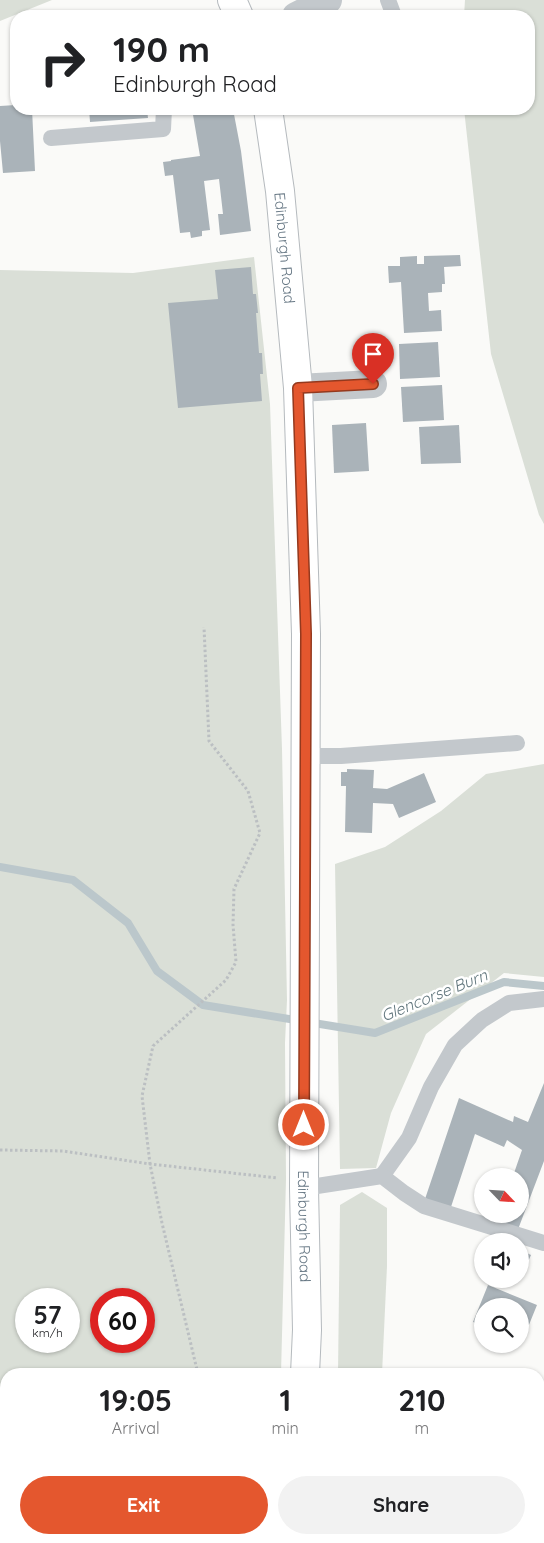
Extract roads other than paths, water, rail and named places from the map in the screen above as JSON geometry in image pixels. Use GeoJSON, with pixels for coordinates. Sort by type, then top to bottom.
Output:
{"type":"FeatureCollection","features":[{"type":"Feature","properties":{"kind":"main road","name":"Edinburgh Road"},"geometry":{"type":"LineString","coordinates":[[269,115],[280,191],[298,388],[306,634],[304,1183],[307,1330],[305,1368]]}},
{"type":"Feature","properties":{"kind":"street"},"geometry":{"type":"LineString","coordinates":[[308,10],[328,0]]}},
{"type":"Feature","properties":{"kind":"street"},"geometry":{"type":"LineString","coordinates":[[298,388],[373,384]]}},
{"type":"Feature","properties":{"kind":"lane"},"geometry":{"type":"LineString","coordinates":[[51,138],[163,129],[164,115]]}},
{"type":"Feature","properties":{"kind":"lane"},"geometry":{"type":"LineString","coordinates":[[306,756],[341,756],[517,743]]}},
{"type":"Feature","properties":{"kind":"lane"},"geometry":{"type":"LineString","coordinates":[[382,1176],[409,1138],[431,1087],[455,1045],[482,1020],[509,1003],[544,999]]}},
{"type":"Feature","properties":{"kind":"lane"},"geometry":{"type":"LineString","coordinates":[[304,1183],[382,1176],[424,1206],[544,1242]]}},
{"type":"Feature","properties":{"kind":"waterway","name":"Glencorse Burn"},"geometry":{"type":"LineString","coordinates":[[0,867],[73,880],[128,923],[157,971],[203,1005],[375,1033],[504,982],[544,986]]}}]}
